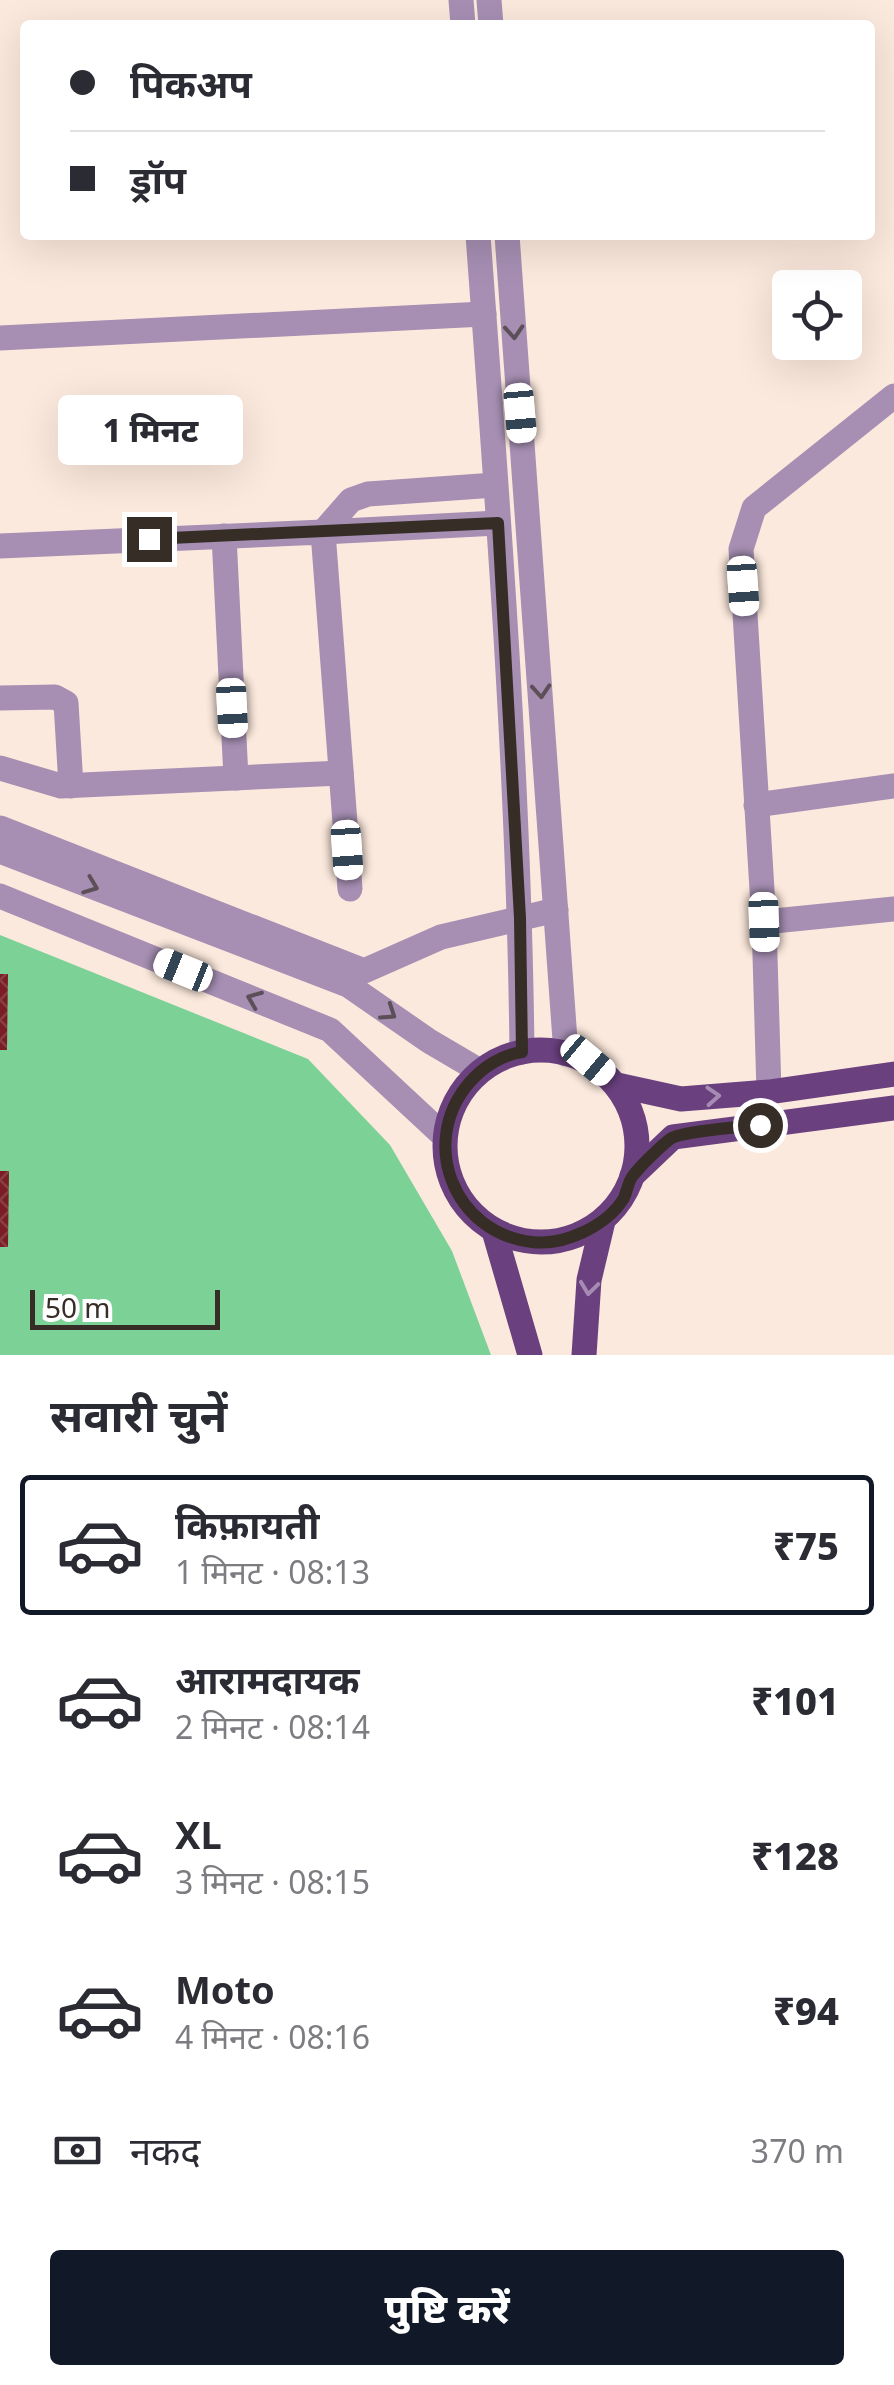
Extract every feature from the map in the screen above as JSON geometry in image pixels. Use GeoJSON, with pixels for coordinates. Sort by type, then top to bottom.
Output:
{"type":"FeatureCollection","features":[{"type":"Feature","properties":{"kind":"main road"},"geometry":{"type":"LineString","coordinates":[[551,1049],[588,1060],[617,1084],[633,1113],[638,1156],[624,1198],[603,1221],[560,1241],[531,1242],[494,1231],[465,1207],[448,1174],[444,1136],[457,1096],[480,1071],[510,1054],[551,1049]]}},
{"type":"Feature","properties":{"kind":"main road"},"geometry":{"type":"LineString","coordinates":[[617,1084],[681,1099],[769,1092],[894,1074]]}},
{"type":"Feature","properties":{"kind":"main road"},"geometry":{"type":"LineString","coordinates":[[631,1178],[673,1136],[894,1108]]}},
{"type":"Feature","properties":{"kind":"main road"},"geometry":{"type":"LineString","coordinates":[[584,1355],[589,1280],[603,1221]]}},
{"type":"Feature","properties":{"kind":"main road"},"geometry":{"type":"LineString","coordinates":[[494,1231],[530,1355]]}},
{"type":"Feature","properties":{"kind":"street"},"geometry":{"type":"LineString","coordinates":[[478,240],[520,918],[522,1052]]}},
{"type":"Feature","properties":{"kind":"street"},"geometry":{"type":"LineString","coordinates":[[507,240],[566,1054]]}},
{"type":"Feature","properties":{"kind":"street"},"geometry":{"type":"LineString","coordinates":[[0,338],[484,314]]}},
{"type":"Feature","properties":{"kind":"street"},"geometry":{"type":"LineString","coordinates":[[769,1092],[764,922],[740,549],[754,508],[894,396]]}},
{"type":"Feature","properties":{"kind":"street"},"geometry":{"type":"LineString","coordinates":[[350,889],[323,532],[351,500],[368,494],[496,485]]}},
{"type":"Feature","properties":{"kind":"street"},"geometry":{"type":"LineString","coordinates":[[0,546],[498,523]]}},
{"type":"Feature","properties":{"kind":"street"},"geometry":{"type":"LineString","coordinates":[[224,536],[236,778]]}},
{"type":"Feature","properties":{"kind":"street"},"geometry":{"type":"LineString","coordinates":[[505,640],[537,638]]}},
{"type":"Feature","properties":{"kind":"street"},"geometry":{"type":"LineString","coordinates":[[0,698],[55,697],[66,703],[71,786]]}},
{"type":"Feature","properties":{"kind":"street"},"geometry":{"type":"LineString","coordinates":[[0,768],[61,786],[341,773]]}},
{"type":"Feature","properties":{"kind":"street"},"geometry":{"type":"LineString","coordinates":[[756,805],[894,786]]}},
{"type":"Feature","properties":{"kind":"street"},"geometry":{"type":"LineString","coordinates":[[0,828],[364,971],[440,937],[556,910]]}},
{"type":"Feature","properties":{"kind":"street"},"geometry":{"type":"LineString","coordinates":[[0,850],[348,985],[480,1071]]}},
{"type":"Feature","properties":{"kind":"street"},"geometry":{"type":"LineString","coordinates":[[0,896],[330,1030],[444,1136]]}},
{"type":"Feature","properties":{"kind":"street"},"geometry":{"type":"LineString","coordinates":[[764,922],[894,909]]}},
{"type":"Feature","properties":{"kind":"green space"},"geometry":{"type":"Polygon","coordinates":[[[0,935],[308,1059],[390,1145],[452,1251],[491,1355],[0,1355],[0,935]]]}},
{"type":"Feature","properties":{"kind":"building"},"geometry":{"type":"Polygon","coordinates":[[[0,974],[8,974],[7,1050],[0,1050],[0,974]]]}},
{"type":"Feature","properties":{"kind":"building"},"geometry":{"type":"Polygon","coordinates":[[[0,1171],[9,1171],[8,1247],[0,1247],[0,1171]]]}},
{"type":"Feature","properties":{"kind":"route"},"geometry":{"type":"LineString","coordinates":[[149,539],[498,523],[520,918],[522,1052],[510,1054],[480,1071],[457,1096],[444,1136],[448,1174],[465,1207],[494,1231],[531,1242],[560,1241],[603,1221],[624,1198],[631,1178],[673,1136],[760,1125]]}}]}
